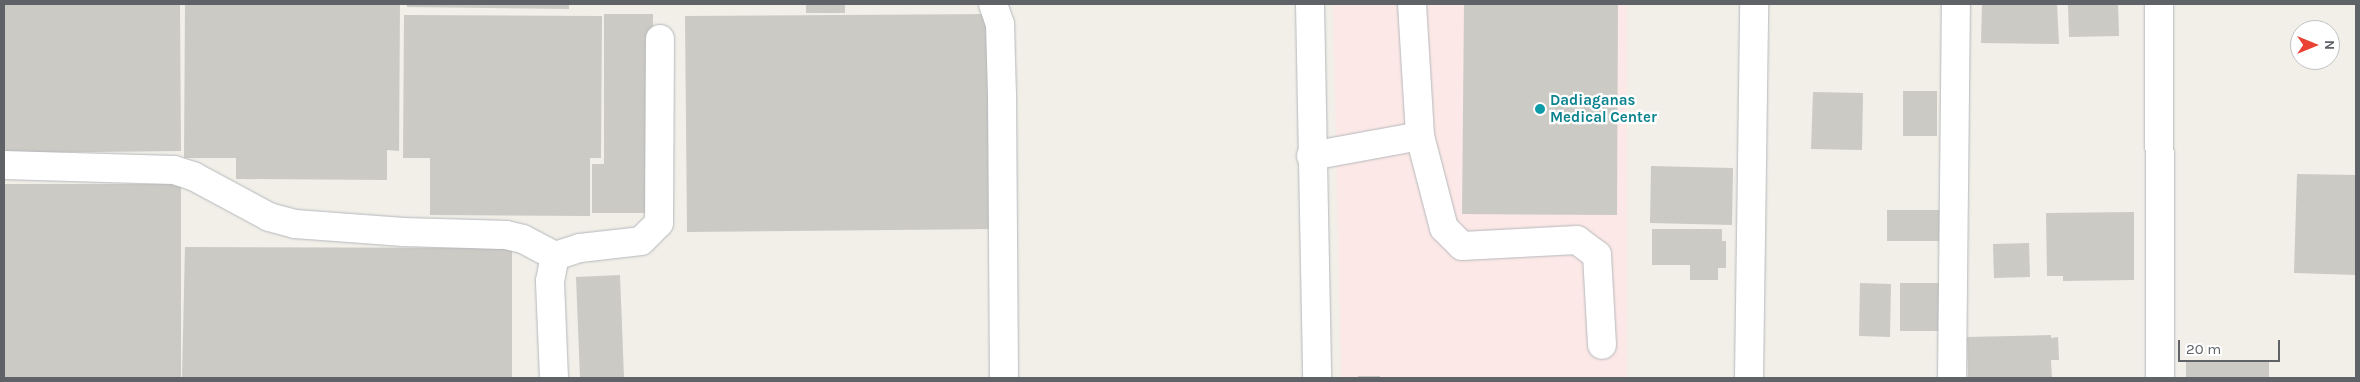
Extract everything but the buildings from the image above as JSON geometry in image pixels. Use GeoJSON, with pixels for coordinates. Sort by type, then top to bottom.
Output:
{"type":"FeatureCollection","features":[{"type":"Feature","properties":{"kind":"street"},"geometry":{"type":"LineString","coordinates":[[993,4],[1000,24],[1004,378]]}},
{"type":"Feature","properties":{"kind":"street"},"geometry":{"type":"LineString","coordinates":[[1310,4],[1311,156],[1317,378]]}},
{"type":"Feature","properties":{"kind":"street"},"geometry":{"type":"LineString","coordinates":[[1412,4],[1420,136],[1444,228],[1462,246],[1577,240],[1597,254],[1602,345]]}},
{"type":"Feature","properties":{"kind":"street"},"geometry":{"type":"LineString","coordinates":[[1749,378],[1754,4]]}},
{"type":"Feature","properties":{"kind":"street"},"geometry":{"type":"LineString","coordinates":[[1952,378],[1956,4]]}},
{"type":"Feature","properties":{"kind":"street"},"geometry":{"type":"LineString","coordinates":[[2159,4],[2160,378]]}},
{"type":"Feature","properties":{"kind":"street"},"geometry":{"type":"LineString","coordinates":[[4,165],[174,170],[193,176],[269,217],[295,224],[404,232],[506,234],[524,238],[555,256],[580,248],[641,241],[659,223],[660,39]]}},
{"type":"Feature","properties":{"kind":"street"},"geometry":{"type":"LineString","coordinates":[[1311,156],[1420,136]]}},
{"type":"Feature","properties":{"kind":"street"},"geometry":{"type":"LineString","coordinates":[[554,378],[550,281],[555,256]]}},
{"type":"Feature","properties":{"kind":"shaded area"},"geometry":{"type":"Polygon","coordinates":[[[1333,4],[1627,4],[1627,378],[1341,378],[1333,4]]]}},
{"type":"Feature","properties":{"kind":"place","name":"Dadiaganas Medical Center"},"geometry":{"type":"Point","coordinates":[1540,109]}}]}
